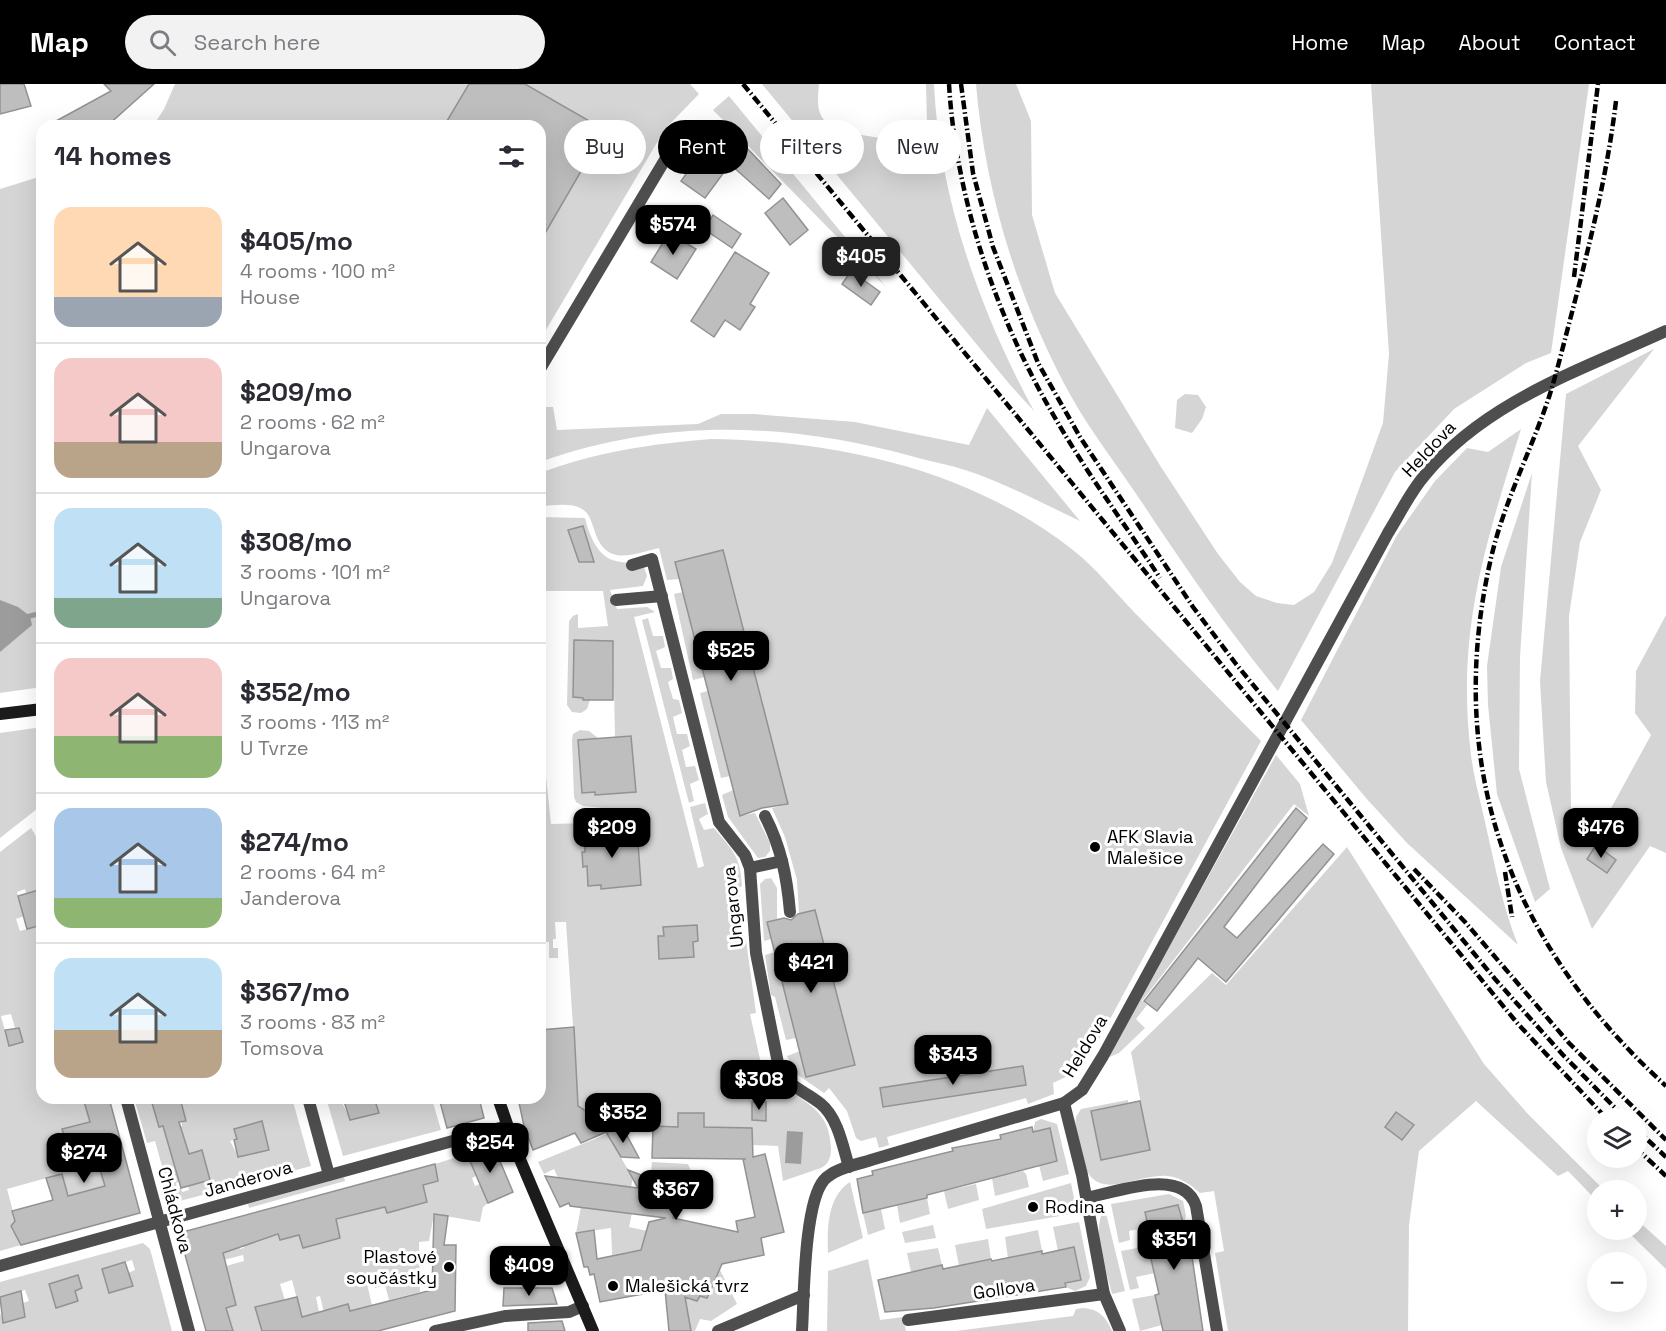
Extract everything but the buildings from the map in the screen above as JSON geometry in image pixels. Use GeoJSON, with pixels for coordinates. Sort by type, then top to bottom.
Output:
{"type":"FeatureCollection","features":[{"type":"Feature","properties":{"kind":"main road"},"geometry":{"type":"LineString","coordinates":[[0,714],[36,710]]}},
{"type":"Feature","properties":{"kind":"main road"},"geometry":{"type":"LineString","coordinates":[[500,1104],[507,1126],[593,1331]]}},
{"type":"Feature","properties":{"kind":"street"},"geometry":{"type":"LineString","coordinates":[[546,359],[658,171]]}},
{"type":"Feature","properties":{"kind":"street","name":"Heldova"},"geometry":{"type":"LineString","coordinates":[[802,1331],[813,1202],[824,1181],[849,1167],[1064,1103],[1082,1090],[1103,1056],[1388,533],[1424,476],[1450,449],[1491,414],[1520,398],[1666,331]]}},
{"type":"Feature","properties":{"kind":"street","name":"Ungarova"},"geometry":{"type":"LineString","coordinates":[[632,565],[652,560],[719,822],[745,855],[750,868],[756,953],[780,1073],[790,1083],[826,1108],[836,1127],[849,1167]]}},
{"type":"Feature","properties":{"kind":"street"},"geometry":{"type":"LineString","coordinates":[[616,600],[662,596]]}},
{"type":"Feature","properties":{"kind":"street"},"geometry":{"type":"LineString","coordinates":[[765,816],[777,838],[783,861],[788,881],[790,912]]}},
{"type":"Feature","properties":{"kind":"street"},"geometry":{"type":"LineString","coordinates":[[750,868],[783,861]]}},
{"type":"Feature","properties":{"kind":"street"},"geometry":{"type":"LineString","coordinates":[[1064,1103],[1086,1198],[1104,1294],[1120,1331]]}},
{"type":"Feature","properties":{"kind":"street","name":"Chládkova"},"geometry":{"type":"LineString","coordinates":[[128,1104],[189,1331]]}},
{"type":"Feature","properties":{"kind":"street"},"geometry":{"type":"LineString","coordinates":[[310,1104],[329,1175]]}},
{"type":"Feature","properties":{"kind":"street","name":"Janderova"},"geometry":{"type":"LineString","coordinates":[[0,1266],[507,1126]]}},
{"type":"Feature","properties":{"kind":"street"},"geometry":{"type":"LineString","coordinates":[[1086,1198],[1166,1184],[1180,1186],[1191,1194],[1196,1206],[1217,1331]]}},
{"type":"Feature","properties":{"kind":"street","name":"Gollova"},"geometry":{"type":"LineString","coordinates":[[908,1320],[1104,1294]]}},
{"type":"Feature","properties":{"kind":"street"},"geometry":{"type":"LineString","coordinates":[[718,1331],[804,1295]]}},
{"type":"Feature","properties":{"kind":"street"},"geometry":{"type":"LineString","coordinates":[[435,1331],[505,1316],[569,1312],[583,1306]]}},
{"type":"Feature","properties":{"kind":"shaded area"},"geometry":{"type":"Polygon","coordinates":[[[175,84],[690,84],[699,94],[674,120],[658,120],[658,141],[646,161],[646,120],[564,120],[564,174],[638,174],[546,330],[546,120],[157,120],[175,84]]]}},
{"type":"Feature","properties":{"kind":"shaded area"},"geometry":{"type":"Polygon","coordinates":[[[762,84],[819,84],[818,103],[824,120],[792,120],[762,84]]]}},
{"type":"Feature","properties":{"kind":"shaded area"},"geometry":{"type":"Polygon","coordinates":[[[926,84],[934,84],[937,120],[927,120],[926,84]]]}},
{"type":"Feature","properties":{"kind":"shaded area"},"geometry":{"type":"Polygon","coordinates":[[[976,84],[1016,84],[1031,121],[1032,215],[1055,293],[1161,467],[1218,554],[1240,582],[1256,596],[1277,603],[1294,605],[1314,592],[1332,563],[1383,423],[1389,354],[1371,84],[1589,84],[1551,353],[1526,363],[1454,409],[1395,472],[1278,691],[1175,552],[1080,412],[1053,362],[1021,286],[996,206],[987,166],[976,84]]]}},
{"type":"Feature","properties":{"kind":"shaded area"},"geometry":{"type":"Polygon","coordinates":[[[729,96],[760,134],[760,158],[748,146],[748,120],[723,120],[713,110],[729,96]]]}},
{"type":"Feature","properties":{"kind":"shaded area"},"geometry":{"type":"Polygon","coordinates":[[[864,135],[876,137],[876,174],[945,174],[966,253],[980,294],[1014,373],[1034,411],[836,174],[864,174],[864,135]]]}},
{"type":"Feature","properties":{"kind":"shaded area"},"geometry":{"type":"Polygon","coordinates":[[[776,174],[793,174],[887,288],[776,174]]]}},
{"type":"Feature","properties":{"kind":"shaded area"},"geometry":{"type":"Polygon","coordinates":[[[36,178],[36,688],[0,693],[0,189],[36,178]]]}},
{"type":"Feature","properties":{"kind":"shaded area"},"geometry":{"type":"Polygon","coordinates":[[[1654,349],[1578,446],[1601,490],[1580,542],[1569,616],[1571,814],[1603,823],[1651,735],[1635,713],[1636,671],[1666,615],[1666,853],[1650,846],[1592,929],[1561,848],[1546,782],[1540,681],[1566,394],[1654,349]]]}},
{"type":"Feature","properties":{"kind":"shaded area"},"geometry":{"type":"Polygon","coordinates":[[[1185,394],[1198,395],[1206,407],[1202,419],[1192,433],[1175,428],[1177,400],[1185,394]]]}},
{"type":"Feature","properties":{"kind":"shaded area"},"geometry":{"type":"Polygon","coordinates":[[[546,407],[553,407],[557,430],[698,424],[721,414],[754,414],[855,422],[969,445],[987,408],[1080,521],[1016,490],[969,471],[818,436],[771,431],[678,432],[632,438],[586,448],[546,460],[546,407]]]}},
{"type":"Feature","properties":{"kind":"shaded area"},"geometry":{"type":"Polygon","coordinates":[[[1521,429],[1485,551],[1471,628],[1467,668],[1467,710],[1474,774],[1500,889],[1518,945],[1407,843],[1301,720],[1397,535],[1435,481],[1467,448],[1488,452],[1521,429]]]}},
{"type":"Feature","properties":{"kind":"shaded area"},"geometry":{"type":"Polygon","coordinates":[[[711,439],[759,441],[854,454],[901,465],[947,480],[991,499],[1033,522],[1073,550],[1097,571],[1133,611],[1261,741],[1098,1041],[1094,1039],[1072,1074],[1053,1083],[1054,1094],[1028,1104],[1026,1098],[887,1137],[889,1145],[879,1148],[876,1137],[861,1141],[856,1138],[847,1111],[829,1088],[824,1093],[795,1073],[787,1056],[800,1051],[807,1077],[854,1065],[799,914],[797,880],[785,837],[772,808],[788,804],[680,579],[667,580],[659,548],[629,555],[612,554],[599,541],[590,518],[582,509],[567,505],[546,506],[546,471],[624,450],[711,439]]]}},
{"type":"Feature","properties":{"kind":"shaded area"},"geometry":{"type":"Polygon","coordinates":[[[1532,473],[1520,657],[1519,769],[1550,889],[1535,902],[1497,794],[1488,705],[1487,666],[1501,567],[1532,473]]]}},
{"type":"Feature","properties":{"kind":"shaded area"},"geometry":{"type":"Polygon","coordinates":[[[546,517],[585,518],[592,538],[604,555],[609,559],[644,567],[647,576],[643,586],[610,590],[617,609],[647,607],[655,612],[634,617],[698,868],[704,866],[690,807],[705,803],[708,814],[699,819],[704,830],[714,828],[731,848],[737,860],[742,886],[739,888],[743,937],[746,940],[756,1013],[750,1014],[762,1068],[771,1067],[773,1075],[770,1078],[776,1087],[782,1085],[816,1110],[822,1117],[829,1135],[831,1154],[826,1164],[821,1168],[783,1181],[778,1146],[730,1144],[730,1127],[704,1127],[704,1113],[679,1113],[678,1127],[640,1127],[616,1131],[579,1106],[571,1127],[577,1086],[566,922],[555,922],[556,939],[553,939],[553,948],[558,948],[558,958],[549,958],[549,942],[546,942],[546,776],[551,824],[589,823],[605,831],[584,833],[585,852],[582,853],[583,866],[587,866],[588,886],[601,885],[601,889],[641,885],[637,829],[621,830],[619,817],[613,809],[583,806],[576,802],[574,797],[572,740],[573,734],[580,730],[589,731],[598,738],[578,740],[595,795],[636,792],[631,736],[615,737],[613,641],[574,640],[573,697],[590,700],[587,709],[581,713],[572,712],[567,705],[569,621],[578,614],[578,628],[608,626],[603,591],[546,591],[546,517]],[[583,527],[569,530],[579,562],[594,562],[583,527]]]}},
{"type":"Feature","properties":{"kind":"shaded area"},"geometry":{"type":"Polygon","coordinates":[[[683,592],[705,677],[693,680],[674,594],[683,592]]]}},
{"type":"Feature","properties":{"kind":"shaded area"},"geometry":{"type":"Polygon","coordinates":[[[0,600],[18,607],[30,616],[32,625],[0,652],[0,600]]]}},
{"type":"Feature","properties":{"kind":"shaded area"},"geometry":{"type":"Polygon","coordinates":[[[648,618],[653,636],[663,636],[665,647],[656,651],[661,668],[671,668],[673,679],[668,682],[673,699],[679,700],[682,713],[673,717],[677,734],[687,734],[690,746],[682,750],[686,767],[695,766],[699,780],[690,784],[694,801],[689,803],[642,620],[648,618]]]}},
{"type":"Feature","properties":{"kind":"shaded area"},"geometry":{"type":"Polygon","coordinates":[[[708,691],[730,776],[721,778],[700,693],[708,691]]]}},
{"type":"Feature","properties":{"kind":"shaded area"},"geometry":{"type":"Polygon","coordinates":[[[36,728],[36,810],[0,838],[0,733],[36,728]]]}},
{"type":"Feature","properties":{"kind":"shaded area"},"geometry":{"type":"Polygon","coordinates":[[[1276,755],[1300,784],[1309,816],[1294,804],[1142,1001],[1147,1005],[1136,1019],[1145,1028],[1119,1053],[1107,1058],[1276,755]]]}},
{"type":"Feature","properties":{"kind":"shaded area"},"geometry":{"type":"Polygon","coordinates":[[[733,790],[740,816],[755,813],[770,843],[770,851],[765,857],[758,858],[728,817],[722,795],[733,790]]]}},
{"type":"Feature","properties":{"kind":"shaded area"},"geometry":{"type":"Polygon","coordinates":[[[31,828],[36,837],[36,890],[26,893],[25,889],[17,892],[22,910],[28,909],[30,914],[16,919],[20,931],[36,927],[36,1104],[85,1104],[91,1125],[94,1149],[125,1157],[131,1180],[69,1196],[61,1174],[7,1189],[16,1223],[11,1226],[13,1232],[18,1233],[21,1245],[0,1251],[0,852],[31,828]],[[11,1014],[1,1016],[9,1046],[23,1042],[19,1028],[15,1028],[11,1014]]]}},
{"type":"Feature","properties":{"kind":"shaded area"},"geometry":{"type":"Polygon","coordinates":[[[1347,847],[1484,1064],[1527,1113],[1594,1180],[1587,1180],[1587,1191],[1568,1171],[1558,1176],[1476,1101],[1419,1151],[1409,1225],[1408,1331],[1228,1331],[1215,1253],[1224,1251],[1214,1191],[1200,1193],[1185,1182],[1168,1176],[1154,1176],[1115,1184],[1104,1184],[1094,1180],[1086,1170],[1076,1130],[1076,1117],[1081,1109],[1128,1100],[1128,1103],[1091,1111],[1101,1160],[1150,1150],[1131,1052],[1212,973],[1226,985],[1347,847]],[[1396,1112],[1385,1127],[1403,1140],[1414,1125],[1396,1112]]]}},
{"type":"Feature","properties":{"kind":"shaded area"},"geometry":{"type":"Polygon","coordinates":[[[771,878],[777,888],[777,919],[767,922],[771,939],[764,941],[760,884],[765,879],[771,878]]]}},
{"type":"Feature","properties":{"kind":"shaded area"},"geometry":{"type":"Polygon","coordinates":[[[775,952],[796,1038],[786,1040],[775,997],[771,995],[765,955],[775,952]]]}},
{"type":"Feature","properties":{"kind":"shaded area"},"geometry":{"type":"Polygon","coordinates":[[[136,1104],[152,1104],[159,1127],[175,1123],[179,1129],[182,1126],[180,1104],[294,1104],[311,1166],[176,1202],[170,1195],[155,1141],[147,1143],[136,1104]],[[262,1121],[235,1129],[237,1139],[230,1141],[238,1156],[268,1150],[262,1121]],[[173,1161],[179,1182],[176,1183],[177,1189],[181,1188],[182,1192],[189,1190],[188,1186],[210,1180],[173,1161]]]}},
{"type":"Feature","properties":{"kind":"shaded area"},"geometry":{"type":"Polygon","coordinates":[[[328,1104],[343,1104],[351,1120],[378,1113],[376,1104],[433,1104],[441,1130],[343,1156],[328,1104]]]}},
{"type":"Feature","properties":{"kind":"shaded area"},"geometry":{"type":"Polygon","coordinates":[[[1041,1119],[1057,1124],[1069,1174],[1043,1181],[1039,1165],[1057,1161],[1050,1128],[1033,1132],[1035,1122],[1041,1119]]]}},
{"type":"Feature","properties":{"kind":"shaded area"},"geometry":{"type":"Polygon","coordinates":[[[787,1131],[803,1132],[801,1164],[785,1163],[787,1131]]]}},
{"type":"Feature","properties":{"kind":"shaded area"},"geometry":{"type":"Polygon","coordinates":[[[607,1134],[633,1178],[631,1187],[559,1180],[554,1169],[544,1174],[538,1162],[607,1134]]]}},
{"type":"Feature","properties":{"kind":"shaded area"},"geometry":{"type":"Polygon","coordinates":[[[467,1154],[476,1176],[472,1178],[475,1186],[480,1184],[488,1203],[483,1207],[480,1222],[434,1214],[429,1241],[419,1242],[420,1292],[389,1300],[385,1285],[375,1288],[373,1282],[367,1284],[372,1305],[325,1317],[320,1296],[316,1297],[319,1312],[296,1318],[299,1331],[261,1327],[262,1331],[233,1331],[226,1308],[233,1306],[231,1301],[200,1309],[197,1299],[232,1290],[226,1266],[244,1261],[243,1255],[212,1263],[235,1236],[240,1249],[244,1248],[243,1244],[278,1235],[280,1240],[316,1224],[393,1203],[415,1205],[427,1201],[423,1185],[438,1181],[435,1164],[467,1154]],[[292,1280],[280,1284],[289,1314],[300,1311],[292,1280]]]}},
{"type":"Feature","properties":{"kind":"shaded area"},"geometry":{"type":"Polygon","coordinates":[[[652,1162],[688,1164],[692,1173],[689,1187],[651,1173],[652,1162]]]}},
{"type":"Feature","properties":{"kind":"shaded area"},"geometry":{"type":"Polygon","coordinates":[[[1023,1171],[1029,1187],[995,1196],[992,1178],[1023,1171]]]}},
{"type":"Feature","properties":{"kind":"shaded area"},"geometry":{"type":"Polygon","coordinates":[[[344,1177],[345,1181],[249,1208],[248,1204],[344,1177]]]}},
{"type":"Feature","properties":{"kind":"shaded area"},"geometry":{"type":"Polygon","coordinates":[[[850,1182],[863,1238],[828,1253],[830,1214],[842,1188],[850,1182]]]}},
{"type":"Feature","properties":{"kind":"shaded area"},"geometry":{"type":"Polygon","coordinates":[[[1071,1183],[1077,1213],[986,1229],[982,1209],[1071,1183]]]}},
{"type":"Feature","properties":{"kind":"shaded area"},"geometry":{"type":"Polygon","coordinates":[[[976,1184],[979,1200],[948,1209],[944,1191],[976,1184]]]}},
{"type":"Feature","properties":{"kind":"shaded area"},"geometry":{"type":"Polygon","coordinates":[[[1169,1194],[1183,1201],[1185,1220],[1182,1221],[1178,1205],[1146,1212],[1148,1227],[1129,1231],[1130,1240],[1119,1243],[1111,1204],[1169,1194]]]}},
{"type":"Feature","properties":{"kind":"shaded area"},"geometry":{"type":"Polygon","coordinates":[[[927,1198],[930,1214],[900,1223],[897,1205],[927,1198]]]}},
{"type":"Feature","properties":{"kind":"shaded area"},"geometry":{"type":"Polygon","coordinates":[[[581,1207],[632,1213],[629,1227],[652,1232],[650,1248],[612,1255],[611,1228],[576,1233],[581,1207]]]}},
{"type":"Feature","properties":{"kind":"shaded area"},"geometry":{"type":"Polygon","coordinates":[[[881,1209],[885,1229],[868,1235],[863,1213],[881,1209]]]}},
{"type":"Feature","properties":{"kind":"shaded area"},"geometry":{"type":"Polygon","coordinates":[[[1105,1209],[1125,1291],[1112,1294],[1099,1238],[1101,1217],[1105,1209]]]}},
{"type":"Feature","properties":{"kind":"shaded area"},"geometry":{"type":"Polygon","coordinates":[[[1079,1222],[1090,1277],[1086,1286],[1075,1291],[1066,1287],[1065,1283],[1080,1280],[1058,1251],[1053,1227],[1079,1222]]]}},
{"type":"Feature","properties":{"kind":"shaded area"},"geometry":{"type":"Polygon","coordinates":[[[933,1225],[936,1238],[905,1243],[902,1232],[933,1225]]]}},
{"type":"Feature","properties":{"kind":"shaded area"},"geometry":{"type":"Polygon","coordinates":[[[1647,1229],[1666,1246],[1666,1269],[1636,1240],[1647,1240],[1647,1229]]]}},
{"type":"Feature","properties":{"kind":"shaded area"},"geometry":{"type":"Polygon","coordinates":[[[1038,1230],[1042,1251],[1008,1258],[1005,1237],[1038,1230]]]}},
{"type":"Feature","properties":{"kind":"shaded area"},"geometry":{"type":"Polygon","coordinates":[[[988,1239],[991,1259],[959,1266],[955,1245],[988,1239]]]}},
{"type":"Feature","properties":{"kind":"shaded area"},"geometry":{"type":"Polygon","coordinates":[[[143,1243],[150,1249],[172,1331],[0,1331],[0,1313],[4,1323],[25,1317],[23,1303],[29,1301],[25,1290],[0,1297],[0,1282],[143,1243]],[[132,1260],[102,1269],[109,1293],[132,1286],[128,1273],[135,1270],[132,1260]],[[78,1275],[49,1284],[56,1308],[78,1301],[75,1291],[82,1288],[78,1275]]]}},
{"type":"Feature","properties":{"kind":"shaded area"},"geometry":{"type":"Polygon","coordinates":[[[1148,1246],[1155,1273],[1136,1277],[1139,1288],[1130,1290],[1121,1251],[1148,1246]]]}},
{"type":"Feature","properties":{"kind":"shaded area"},"geometry":{"type":"Polygon","coordinates":[[[938,1248],[942,1265],[911,1272],[907,1253],[938,1248]]]}},
{"type":"Feature","properties":{"kind":"shaded area"},"geometry":{"type":"Polygon","coordinates":[[[868,1259],[880,1320],[903,1317],[906,1331],[827,1331],[828,1271],[868,1259]]]}},
{"type":"Feature","properties":{"kind":"shaded area"},"geometry":{"type":"Polygon","coordinates":[[[720,1270],[737,1304],[711,1321],[700,1319],[695,1331],[691,1331],[684,1296],[697,1301],[700,1296],[707,1298],[720,1270]]]}},
{"type":"Feature","properties":{"kind":"shaded area"},"geometry":{"type":"Polygon","coordinates":[[[1155,1295],[1162,1325],[1140,1331],[1132,1299],[1155,1295]]]}},
{"type":"Feature","properties":{"kind":"shaded area"},"geometry":{"type":"Polygon","coordinates":[[[1083,1308],[1101,1315],[1112,1331],[956,1331],[1073,1316],[1076,1309],[1083,1308]]]}},
{"type":"Feature","properties":{"kind":"waterway"},"geometry":{"type":"LineString","coordinates":[[26,617],[36,614]]}},
{"type":"Feature","properties":{"kind":"railway"},"geometry":{"type":"LineString","coordinates":[[743,84],[1518,1024],[1597,1108]]}},
{"type":"Feature","properties":{"kind":"railway"},"geometry":{"type":"LineString","coordinates":[[949,84],[953,128],[961,173],[971,216],[999,302],[1036,384],[1058,423],[1160,578]]}},
{"type":"Feature","properties":{"kind":"railway"},"geometry":{"type":"LineString","coordinates":[[961,84],[973,173],[993,247],[1038,363],[1080,437],[1193,607],[1236,664],[1495,979],[1563,1055],[1615,1108]]}},
{"type":"Feature","properties":{"kind":"railway"},"geometry":{"type":"LineString","coordinates":[[1574,277],[1598,84]]}},
{"type":"Feature","properties":{"kind":"railway"},"geometry":{"type":"LineString","coordinates":[[1616,101],[1597,211],[1557,369],[1542,417],[1496,537],[1491,558],[1478,635],[1476,709],[1484,779],[1502,847],[1529,912],[1566,973],[1612,1031],[1666,1086]]}},
{"type":"Feature","properties":{"kind":"railway"},"geometry":{"type":"LineString","coordinates":[[1414,869],[1465,922],[1569,1043],[1666,1140]]}},
{"type":"Feature","properties":{"kind":"railway"},"geometry":{"type":"LineString","coordinates":[[1505,872],[1512,917]]}},
{"type":"Feature","properties":{"kind":"railway"},"geometry":{"type":"LineString","coordinates":[[1647,1139],[1666,1157]]}},
{"type":"Feature","properties":{"kind":"railway"},"geometry":{"type":"LineString","coordinates":[[1647,1158],[1666,1176]]}},
{"type":"Feature","properties":{"kind":"place","name":"AFK Slavia Malešice"},"geometry":{"type":"Point","coordinates":[1095,847]}},
{"type":"Feature","properties":{"kind":"place","name":"Rodina"},"geometry":{"type":"Point","coordinates":[1033,1207]}},
{"type":"Feature","properties":{"kind":"place","name":"Plastové součástky"},"geometry":{"type":"Point","coordinates":[449,1267]}},
{"type":"Feature","properties":{"kind":"place","name":"Malešická tvrz"},"geometry":{"type":"Point","coordinates":[613,1286]}}]}
